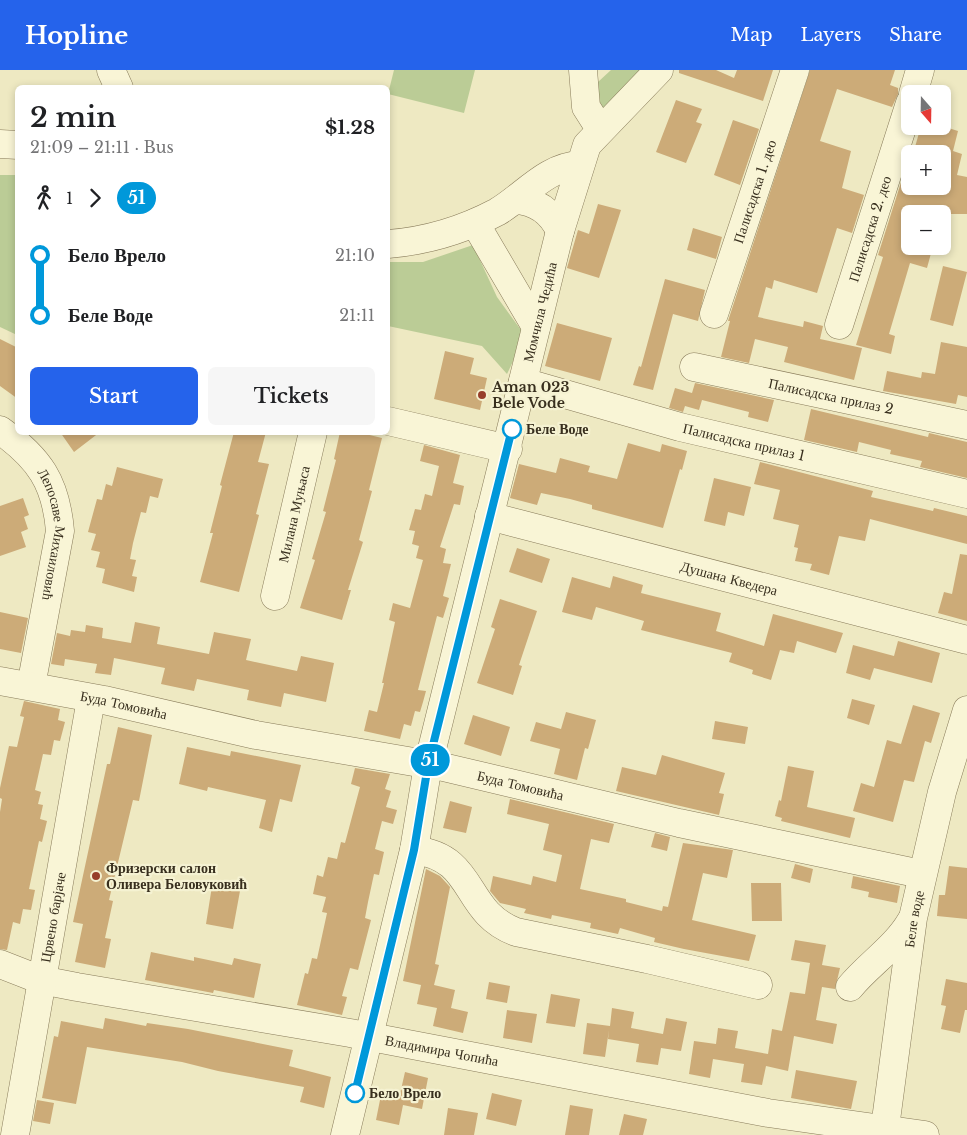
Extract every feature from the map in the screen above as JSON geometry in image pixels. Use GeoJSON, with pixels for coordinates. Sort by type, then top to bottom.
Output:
{"type":"FeatureCollection","features":[{"type":"Feature","properties":{"kind":"street"},"geometry":{"type":"LineString","coordinates":[[110,70],[118,85]]}},
{"type":"Feature","properties":{"kind":"street"},"geometry":{"type":"LineString","coordinates":[[583,70],[586,107],[600,129]]}},
{"type":"Feature","properties":{"kind":"street","name":"Момчила Чедића"},"geometry":{"type":"LineString","coordinates":[[346,1135],[414,850],[428,765],[489,516],[508,449],[560,231],[579,166],[587,145],[600,129],[659,70]]}},
{"type":"Feature","properties":{"kind":"street","name":"Палисадска 1. део"},"geometry":{"type":"LineString","coordinates":[[714,314],[795,70]]}},
{"type":"Feature","properties":{"kind":"street"},"geometry":{"type":"LineString","coordinates":[[916,85],[920,70]]}},
{"type":"Feature","properties":{"kind":"street","name":"Палисадска 2. део"},"geometry":{"type":"LineString","coordinates":[[839,325],[901,131]]}},
{"type":"Feature","properties":{"kind":"street"},"geometry":{"type":"LineString","coordinates":[[0,144],[15,145]]}},
{"type":"Feature","properties":{"kind":"street"},"geometry":{"type":"LineString","coordinates":[[390,244],[409,242],[434,236],[475,223],[514,200],[554,171],[568,166],[579,166]]}},
{"type":"Feature","properties":{"kind":"street"},"geometry":{"type":"LineString","coordinates":[[514,200],[534,204],[542,208],[550,214],[560,231]]}},
{"type":"Feature","properties":{"kind":"street"},"geometry":{"type":"LineString","coordinates":[[475,223],[536,327]]}},
{"type":"Feature","properties":{"kind":"street","name":"Палисадска прилаз 2"},"geometry":{"type":"LineString","coordinates":[[694,367],[967,425]]}},
{"type":"Feature","properties":{"kind":"street","name":"Палисадска прилаз 1"},"geometry":{"type":"LineString","coordinates":[[523,382],[680,426],[967,494]]}},
{"type":"Feature","properties":{"kind":"street"},"geometry":{"type":"LineString","coordinates":[[390,421],[508,449]]}},
{"type":"Feature","properties":{"kind":"street","name":"Лепосаве Михаиловић"},"geometry":{"type":"LineString","coordinates":[[0,430],[24,448],[40,466],[52,488],[58,510],[60,531],[31,686]]}},
{"type":"Feature","properties":{"kind":"street","name":"Милана Муњаса"},"geometry":{"type":"LineString","coordinates":[[276,596],[312,435]]}},
{"type":"Feature","properties":{"kind":"street","name":"Душана Кведера"},"geometry":{"type":"LineString","coordinates":[[489,516],[967,640]]}},
{"type":"Feature","properties":{"kind":"street","name":"Буда Томовића"},"geometry":{"type":"LineString","coordinates":[[0,681],[31,686],[256,736],[428,765],[678,823],[922,874]]}},
{"type":"Feature","properties":{"kind":"street","name":"Црвено барјаче"},"geometry":{"type":"LineString","coordinates":[[15,1135],[91,699]]}},
{"type":"Feature","properties":{"kind":"street","name":"Беле воде"},"geometry":{"type":"LineString","coordinates":[[885,1133],[913,918],[942,792],[967,710]]}},
{"type":"Feature","properties":{"kind":"street"},"geometry":{"type":"LineString","coordinates":[[414,850],[430,852],[454,866],[483,910],[504,927],[516,932],[647,958],[758,985]]}},
{"type":"Feature","properties":{"kind":"street"},"geometry":{"type":"LineString","coordinates":[[850,987],[866,967],[902,937],[913,918]]}},
{"type":"Feature","properties":{"kind":"street","name":"Владимира Чопића"},"geometry":{"type":"LineString","coordinates":[[0,964],[41,980],[368,1037],[759,1112],[885,1133],[925,1135]]}},
{"type":"Feature","properties":{"kind":"green space"},"geometry":{"type":"Polygon","coordinates":[[[394,70],[475,70],[464,113],[390,94],[394,70]]]}},
{"type":"Feature","properties":{"kind":"green space"},"geometry":{"type":"Polygon","coordinates":[[[611,70],[659,70],[600,129],[585,94],[611,70]]]}},
{"type":"Feature","properties":{"kind":"green space"},"geometry":{"type":"Polygon","coordinates":[[[0,175],[15,175],[15,334],[0,327],[0,175]]]}},
{"type":"Feature","properties":{"kind":"green space"},"geometry":{"type":"Polygon","coordinates":[[[473,245],[497,297],[521,330],[523,340],[507,374],[482,346],[390,326],[390,262],[423,262],[473,245]]]}},
{"type":"Feature","properties":{"kind":"building"},"geometry":{"type":"Polygon","coordinates":[[[679,70],[716,70],[734,78],[737,70],[773,70],[763,101],[679,73],[679,70]]]}},
{"type":"Feature","properties":{"kind":"building"},"geometry":{"type":"Polygon","coordinates":[[[810,70],[895,70],[890,85],[898,88],[898,94],[892,107],[837,89],[820,141],[851,151],[842,188],[864,195],[852,233],[837,228],[817,293],[774,280],[772,289],[766,287],[758,317],[803,327],[804,321],[823,326],[820,339],[862,348],[854,380],[784,362],[788,347],[755,339],[749,363],[721,357],[730,321],[728,321],[810,70]]]}},
{"type":"Feature","properties":{"kind":"building"},"geometry":{"type":"Polygon","coordinates":[[[676,100],[702,109],[696,122],[702,124],[686,163],[656,152],[676,100]]]}},
{"type":"Feature","properties":{"kind":"building"},"geometry":{"type":"Polygon","coordinates":[[[733,120],[759,129],[740,185],[714,175],[733,120]]]}},
{"type":"Feature","properties":{"kind":"building"},"geometry":{"type":"Polygon","coordinates":[[[951,129],[958,131],[953,151],[962,154],[957,175],[967,177],[967,214],[951,214],[951,205],[901,205],[901,255],[931,255],[927,268],[910,263],[889,334],[895,336],[891,354],[856,345],[883,257],[878,255],[901,182],[901,195],[951,195],[951,145],[916,145],[918,135],[951,135],[951,129]]]}},
{"type":"Feature","properties":{"kind":"building"},"geometry":{"type":"Polygon","coordinates":[[[598,204],[621,210],[599,278],[567,268],[578,230],[589,234],[598,204]]]}},
{"type":"Feature","properties":{"kind":"building"},"geometry":{"type":"Polygon","coordinates":[[[693,228],[722,237],[716,259],[687,250],[693,228]]]}},
{"type":"Feature","properties":{"kind":"building"},"geometry":{"type":"Polygon","coordinates":[[[943,266],[967,272],[953,326],[930,320],[943,266]]]}},
{"type":"Feature","properties":{"kind":"building"},"geometry":{"type":"Polygon","coordinates":[[[665,279],[705,290],[698,321],[673,314],[653,390],[633,385],[639,366],[641,367],[665,279]]]}},
{"type":"Feature","properties":{"kind":"building"},"geometry":{"type":"Polygon","coordinates":[[[557,323],[612,338],[600,381],[545,366],[557,323]]]}},
{"type":"Feature","properties":{"kind":"building"},"geometry":{"type":"Polygon","coordinates":[[[0,339],[15,346],[15,397],[0,386],[0,339]]]}},
{"type":"Feature","properties":{"kind":"building"},"geometry":{"type":"Polygon","coordinates":[[[941,342],[967,347],[967,397],[958,395],[956,404],[883,391],[887,371],[921,378],[922,372],[935,374],[941,342]]]}},
{"type":"Feature","properties":{"kind":"building"},"geometry":{"type":"Polygon","coordinates":[[[445,351],[474,358],[470,374],[487,378],[480,410],[434,399],[445,351]]]}},
{"type":"Feature","properties":{"kind":"building"},"geometry":{"type":"Polygon","coordinates":[[[695,383],[774,400],[768,422],[748,417],[749,412],[702,400],[699,410],[685,406],[683,412],[669,408],[675,388],[692,393],[695,383]]]}},
{"type":"Feature","properties":{"kind":"building"},"geometry":{"type":"Polygon","coordinates":[[[811,409],[928,437],[929,433],[967,442],[967,478],[920,467],[922,461],[890,454],[891,450],[859,442],[857,452],[804,440],[811,409]]]}},
{"type":"Feature","properties":{"kind":"building"},"geometry":{"type":"Polygon","coordinates":[[[62,435],[96,435],[74,452],[62,435]]]}},
{"type":"Feature","properties":{"kind":"building"},"geometry":{"type":"Polygon","coordinates":[[[233,435],[265,435],[258,462],[269,464],[256,514],[259,515],[239,592],[200,582],[213,533],[210,533],[222,486],[220,485],[233,435]]]}},
{"type":"Feature","properties":{"kind":"building"},"geometry":{"type":"Polygon","coordinates":[[[339,435],[370,435],[382,438],[369,490],[372,491],[359,540],[363,542],[348,590],[351,590],[342,620],[300,608],[315,560],[312,559],[326,512],[323,511],[336,460],[334,459],[339,435]]]}},
{"type":"Feature","properties":{"kind":"building"},"geometry":{"type":"Polygon","coordinates":[[[628,443],[660,452],[662,444],[687,451],[663,528],[592,509],[592,505],[541,493],[537,505],[510,498],[519,464],[556,473],[560,458],[590,466],[588,472],[617,479],[628,443]]]}},
{"type":"Feature","properties":{"kind":"building"},"geometry":{"type":"Polygon","coordinates":[[[424,445],[460,455],[453,483],[464,486],[460,505],[454,504],[440,547],[446,549],[443,563],[451,564],[443,596],[449,598],[443,618],[437,616],[418,690],[426,691],[420,712],[415,711],[411,726],[404,724],[400,739],[364,731],[369,710],[377,712],[384,683],[382,683],[395,622],[389,620],[393,603],[410,608],[423,560],[416,558],[419,546],[412,544],[415,531],[409,530],[415,509],[421,510],[425,494],[432,496],[439,466],[420,461],[424,445]]]}},
{"type":"Feature","properties":{"kind":"building"},"geometry":{"type":"Polygon","coordinates":[[[760,462],[873,491],[871,497],[933,511],[934,508],[967,516],[967,544],[870,519],[865,541],[839,536],[829,575],[810,570],[812,564],[795,561],[798,548],[794,547],[799,525],[773,519],[780,490],[754,484],[760,462]]]}},
{"type":"Feature","properties":{"kind":"building"},"geometry":{"type":"Polygon","coordinates":[[[117,467],[163,479],[158,498],[150,496],[146,513],[141,512],[133,543],[130,559],[136,560],[132,576],[137,577],[134,592],[102,583],[105,569],[96,567],[100,552],[91,550],[96,534],[88,532],[97,499],[102,500],[106,484],[112,486],[117,467]]]}},
{"type":"Feature","properties":{"kind":"building"},"geometry":{"type":"Polygon","coordinates":[[[714,478],[751,487],[744,516],[728,512],[725,526],[704,521],[714,478]]]}},
{"type":"Feature","properties":{"kind":"building"},"geometry":{"type":"Polygon","coordinates":[[[23,498],[29,515],[24,517],[28,529],[21,532],[26,547],[0,556],[0,506],[23,498]]]}},
{"type":"Feature","properties":{"kind":"building"},"geometry":{"type":"Polygon","coordinates":[[[517,548],[550,559],[542,583],[509,572],[517,548]]]}},
{"type":"Feature","properties":{"kind":"building"},"geometry":{"type":"Polygon","coordinates":[[[960,554],[967,555],[967,621],[938,613],[944,592],[952,594],[960,554]]]}},
{"type":"Feature","properties":{"kind":"building"},"geometry":{"type":"Polygon","coordinates":[[[613,576],[643,585],[641,593],[721,613],[716,631],[764,646],[773,614],[843,633],[836,653],[797,641],[794,653],[780,650],[771,680],[752,674],[753,670],[729,662],[732,653],[641,630],[644,621],[596,607],[592,620],[562,612],[572,577],[610,588],[613,576]]]}},
{"type":"Feature","properties":{"kind":"building"},"geometry":{"type":"Polygon","coordinates":[[[500,599],[537,611],[519,665],[522,666],[513,695],[477,683],[495,629],[491,627],[500,599]]]}},
{"type":"Feature","properties":{"kind":"building"},"geometry":{"type":"Polygon","coordinates":[[[0,612],[28,618],[21,653],[0,649],[0,612]]]}},
{"type":"Feature","properties":{"kind":"building"},"geometry":{"type":"Polygon","coordinates":[[[135,622],[160,627],[157,644],[209,654],[214,632],[251,639],[246,660],[297,671],[301,656],[334,663],[326,702],[284,693],[281,707],[247,700],[249,690],[197,679],[194,691],[161,684],[165,668],[114,658],[111,675],[95,673],[97,664],[65,659],[64,666],[51,664],[57,633],[70,636],[71,630],[85,632],[86,625],[103,628],[102,638],[131,643],[135,622]]]}},
{"type":"Feature","properties":{"kind":"building"},"geometry":{"type":"Polygon","coordinates":[[[898,641],[940,653],[932,683],[874,668],[870,680],[846,673],[853,645],[894,656],[898,641]]]}},
{"type":"Feature","properties":{"kind":"building"},"geometry":{"type":"Polygon","coordinates":[[[852,699],[875,705],[869,725],[847,718],[852,699]]]}},
{"type":"Feature","properties":{"kind":"building"},"geometry":{"type":"Polygon","coordinates":[[[24,701],[60,709],[58,720],[65,722],[60,741],[54,740],[51,755],[43,754],[35,790],[41,792],[38,804],[43,805],[40,819],[47,821],[42,842],[39,841],[29,889],[35,890],[31,910],[23,909],[20,924],[13,922],[7,950],[0,949],[0,812],[2,799],[0,798],[0,788],[9,746],[17,747],[24,717],[20,716],[24,701]]]}},
{"type":"Feature","properties":{"kind":"building"},"geometry":{"type":"Polygon","coordinates":[[[913,705],[940,713],[931,743],[925,741],[914,782],[904,780],[893,822],[853,811],[861,783],[874,787],[887,740],[901,744],[913,705]]]}},
{"type":"Feature","properties":{"kind":"building"},"geometry":{"type":"Polygon","coordinates":[[[566,712],[596,720],[588,749],[585,748],[577,780],[554,774],[560,749],[530,741],[536,722],[561,729],[566,712]]]}},
{"type":"Feature","properties":{"kind":"building"},"geometry":{"type":"Polygon","coordinates":[[[473,715],[510,727],[501,756],[464,744],[473,715]]]}},
{"type":"Feature","properties":{"kind":"building"},"geometry":{"type":"Polygon","coordinates":[[[715,721],[748,727],[745,744],[712,739],[715,721]]]}},
{"type":"Feature","properties":{"kind":"building"},"geometry":{"type":"Polygon","coordinates":[[[118,727],[152,735],[139,801],[133,800],[109,900],[113,901],[105,938],[111,939],[105,968],[75,962],[83,924],[73,922],[107,764],[110,764],[118,727]]]}},
{"type":"Feature","properties":{"kind":"building"},"geometry":{"type":"Polygon","coordinates":[[[187,747],[230,756],[231,751],[301,765],[292,802],[280,799],[272,832],[259,828],[266,800],[208,787],[207,791],[179,784],[187,747]]]}},
{"type":"Feature","properties":{"kind":"building"},"geometry":{"type":"Polygon","coordinates":[[[662,755],[725,773],[719,793],[724,794],[719,815],[616,791],[622,767],[656,775],[662,755]]]}},
{"type":"Feature","properties":{"kind":"building"},"geometry":{"type":"Polygon","coordinates":[[[788,766],[814,771],[807,807],[855,818],[850,838],[781,821],[782,818],[775,816],[779,800],[781,801],[788,766]]]}},
{"type":"Feature","properties":{"kind":"building"},"geometry":{"type":"Polygon","coordinates":[[[355,768],[390,774],[385,789],[391,791],[386,807],[397,810],[393,824],[382,821],[375,849],[384,852],[379,875],[374,874],[365,918],[371,920],[358,970],[350,968],[342,996],[347,997],[342,1015],[297,1005],[305,973],[308,974],[312,958],[317,959],[327,913],[322,912],[326,897],[313,894],[317,875],[323,877],[328,857],[337,859],[341,842],[345,843],[360,787],[351,784],[355,768]]]}},
{"type":"Feature","properties":{"kind":"building"},"geometry":{"type":"Polygon","coordinates":[[[510,799],[614,824],[609,843],[591,839],[580,889],[626,899],[626,902],[662,911],[663,906],[668,907],[683,843],[733,850],[727,878],[703,873],[692,920],[756,935],[749,961],[654,942],[655,938],[620,928],[618,934],[590,928],[591,923],[552,915],[551,919],[524,913],[526,909],[500,903],[490,891],[493,876],[531,885],[533,876],[556,882],[562,855],[543,850],[549,824],[507,814],[510,799]]]}},
{"type":"Feature","properties":{"kind":"building"},"geometry":{"type":"Polygon","coordinates":[[[450,801],[472,807],[466,833],[443,828],[450,801]]]}},
{"type":"Feature","properties":{"kind":"building"},"geometry":{"type":"Polygon","coordinates":[[[655,833],[670,837],[667,851],[651,847],[655,833]]]}},
{"type":"Feature","properties":{"kind":"building"},"geometry":{"type":"Polygon","coordinates":[[[795,864],[813,869],[810,883],[791,878],[795,864]]]}},
{"type":"Feature","properties":{"kind":"building"},"geometry":{"type":"Polygon","coordinates":[[[949,866],[967,868],[967,919],[937,916],[939,895],[945,895],[949,866]]]}},
{"type":"Feature","properties":{"kind":"building"},"geometry":{"type":"Polygon","coordinates":[[[426,869],[440,876],[450,887],[435,964],[439,965],[434,985],[455,990],[451,1008],[468,1012],[463,1033],[433,1026],[437,1008],[417,1004],[421,985],[403,981],[426,869]]]}},
{"type":"Feature","properties":{"kind":"building"},"geometry":{"type":"Polygon","coordinates":[[[853,876],[900,886],[897,903],[868,897],[869,892],[851,888],[853,876]]]}},
{"type":"Feature","properties":{"kind":"building"},"geometry":{"type":"Polygon","coordinates":[[[751,883],[781,883],[782,921],[752,921],[751,883]]]}},
{"type":"Feature","properties":{"kind":"building"},"geometry":{"type":"Polygon","coordinates":[[[212,886],[240,891],[233,929],[206,924],[212,886]]]}},
{"type":"Feature","properties":{"kind":"building"},"geometry":{"type":"Polygon","coordinates":[[[795,940],[826,945],[822,965],[840,968],[835,989],[822,987],[816,1020],[837,1024],[833,1044],[794,1036],[788,1071],[766,1066],[762,1085],[741,1082],[744,1064],[713,1059],[710,1078],[689,1074],[694,1041],[716,1044],[718,1028],[738,1031],[735,1048],[768,1054],[772,1029],[782,1031],[790,992],[805,994],[810,963],[791,960],[795,940]]]}},
{"type":"Feature","properties":{"kind":"building"},"geometry":{"type":"Polygon","coordinates":[[[151,952],[194,961],[194,957],[232,965],[234,958],[261,964],[254,998],[214,990],[213,993],[145,980],[151,952]]]}},
{"type":"Feature","properties":{"kind":"building"},"geometry":{"type":"Polygon","coordinates":[[[946,979],[967,983],[967,1010],[965,1010],[960,1033],[941,1029],[946,1006],[941,1005],[946,979]]]}},
{"type":"Feature","properties":{"kind":"building"},"geometry":{"type":"Polygon","coordinates":[[[489,982],[510,986],[507,1003],[486,999],[489,982]]]}},
{"type":"Feature","properties":{"kind":"building"},"geometry":{"type":"Polygon","coordinates":[[[551,994],[580,999],[575,1027],[546,1023],[551,994]]]}},
{"type":"Feature","properties":{"kind":"building"},"geometry":{"type":"Polygon","coordinates":[[[612,1008],[634,1012],[631,1028],[663,1034],[666,1018],[687,1022],[681,1051],[661,1048],[658,1065],[636,1062],[639,1044],[608,1039],[609,1030],[605,1057],[583,1054],[587,1023],[610,1026],[612,1008]]]}},
{"type":"Feature","properties":{"kind":"building"},"geometry":{"type":"Polygon","coordinates":[[[507,1010],[537,1014],[532,1043],[503,1038],[507,1010]]]}},
{"type":"Feature","properties":{"kind":"building"},"geometry":{"type":"Polygon","coordinates":[[[105,1018],[146,1026],[147,1023],[188,1029],[293,1050],[289,1066],[331,1077],[324,1108],[300,1102],[304,1087],[218,1071],[182,1062],[87,1047],[76,1104],[42,1098],[54,1036],[58,1037],[61,1021],[103,1029],[105,1018]]]}},
{"type":"Feature","properties":{"kind":"building"},"geometry":{"type":"Polygon","coordinates":[[[796,1070],[857,1081],[851,1109],[791,1098],[796,1070]]]}},
{"type":"Feature","properties":{"kind":"building"},"geometry":{"type":"Polygon","coordinates":[[[405,1072],[428,1078],[422,1109],[403,1105],[399,1125],[376,1120],[382,1090],[400,1094],[405,1072]]]}},
{"type":"Feature","properties":{"kind":"building"},"geometry":{"type":"Polygon","coordinates":[[[492,1093],[522,1100],[516,1126],[486,1119],[492,1093]]]}},
{"type":"Feature","properties":{"kind":"building"},"geometry":{"type":"Polygon","coordinates":[[[37,1100],[54,1103],[50,1124],[33,1121],[37,1100]]]}},
{"type":"Feature","properties":{"kind":"building"},"geometry":{"type":"Polygon","coordinates":[[[570,1105],[593,1109],[589,1135],[565,1135],[570,1105]]]}},
{"type":"Feature","properties":{"kind":"building"},"geometry":{"type":"Polygon","coordinates":[[[448,1108],[478,1113],[474,1135],[444,1135],[448,1108]]]}},
{"type":"Feature","properties":{"kind":"building"},"geometry":{"type":"Polygon","coordinates":[[[624,1114],[647,1119],[643,1135],[619,1135],[624,1114]]]}},
{"type":"Feature","properties":{"kind":"bus line","name":"51"},"geometry":{"type":"LineString","coordinates":[[355,1093],[414,850],[428,765],[446,700],[512,429]]}},
{"type":"Feature","properties":{"kind":"place","name":"Aman 023 Bele Vode"},"geometry":{"type":"Point","coordinates":[482,395]}},
{"type":"Feature","properties":{"kind":"place","name":"Беле Воде"},"geometry":{"type":"Point","coordinates":[512,429]}},
{"type":"Feature","properties":{"kind":"place","name":"Фризерски салон Оливера Беловуковић"},"geometry":{"type":"Point","coordinates":[96,876]}},
{"type":"Feature","properties":{"kind":"place","name":"Бело Врело"},"geometry":{"type":"Point","coordinates":[355,1093]}}]}
